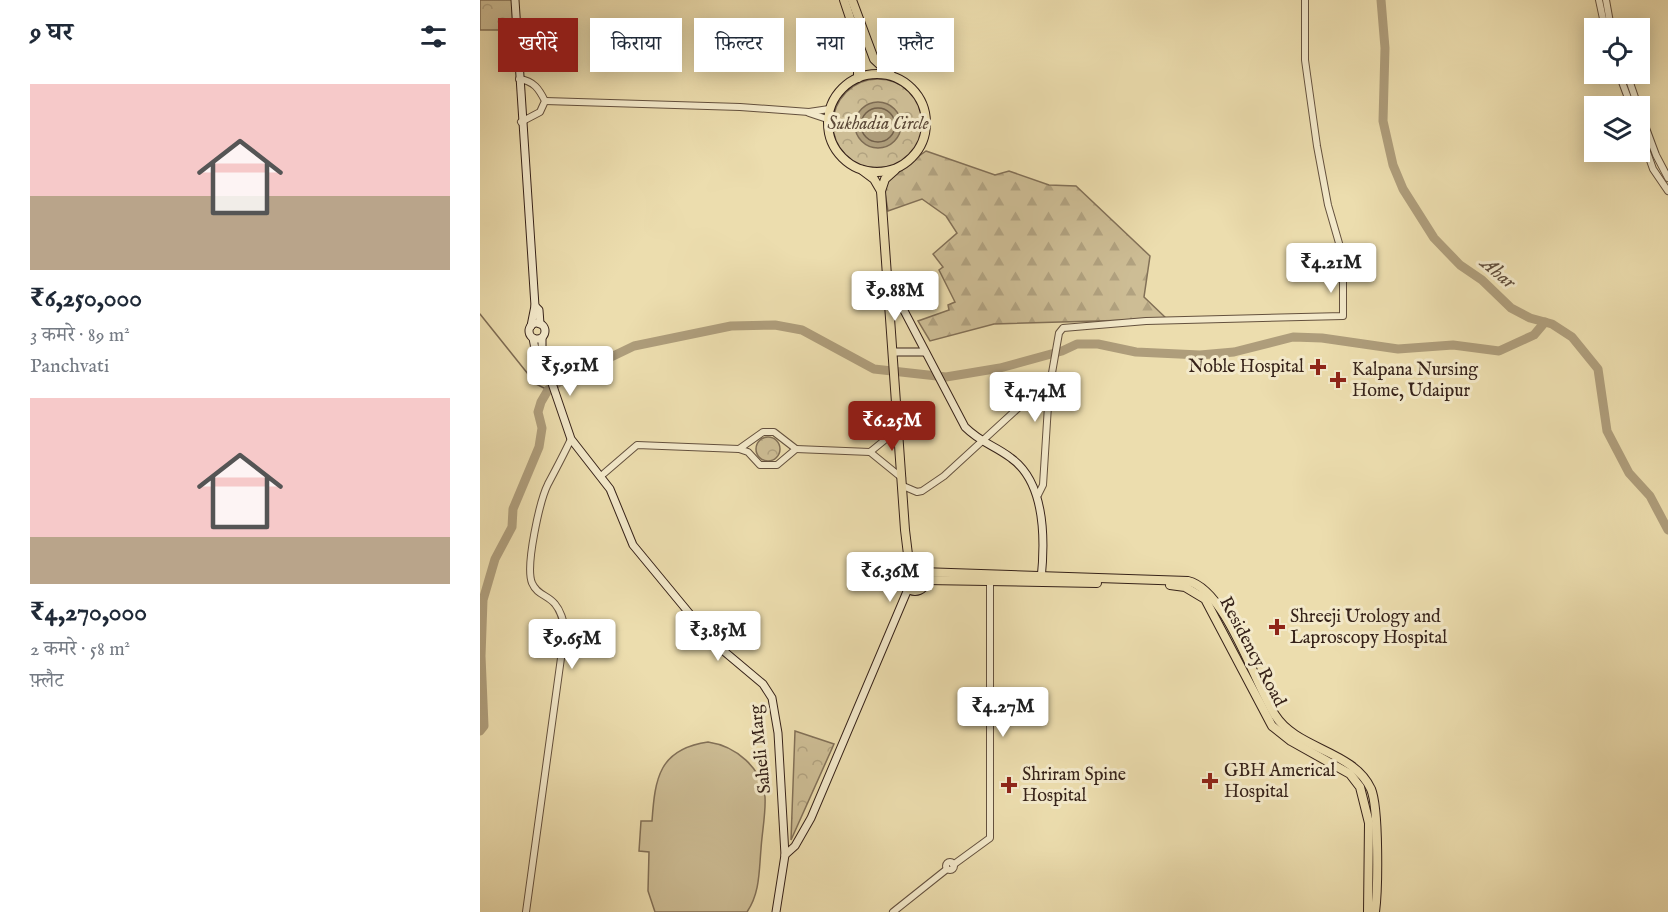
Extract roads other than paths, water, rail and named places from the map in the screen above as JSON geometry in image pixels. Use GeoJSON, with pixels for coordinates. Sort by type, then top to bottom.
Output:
{"type":"FeatureCollection","features":[{"type":"Feature","properties":{"kind":"main road"},"geometry":{"type":"LineString","coordinates":[[515,0],[521,122],[535,306],[529,332],[535,349],[542,354]]}},
{"type":"Feature","properties":{"kind":"main road"},"geometry":{"type":"LineString","coordinates":[[844,0],[858,42],[858,78]]}},
{"type":"Feature","properties":{"kind":"main road"},"geometry":{"type":"LineString","coordinates":[[852,0],[874,59],[892,77],[913,91],[924,108],[926,120],[922,142],[916,153],[885,179],[880,190]]}},
{"type":"Feature","properties":{"kind":"main road"},"geometry":{"type":"LineString","coordinates":[[785,855],[795,846],[811,818],[908,589],[904,579],[910,571],[905,535],[903,482],[897,430],[880,190],[874,179],[847,163],[838,154],[831,142],[827,119],[830,109],[843,88],[858,78],[881,74],[892,77]]}},
{"type":"Feature","properties":{"kind":"main road"},"geometry":{"type":"LineString","coordinates":[[862,170],[880,172],[897,168]]}},
{"type":"Feature","properties":{"kind":"main road"},"geometry":{"type":"LineString","coordinates":[[886,277],[965,427],[980,442],[1013,458],[1038,495],[1041,579]]}},
{"type":"Feature","properties":{"kind":"main road"},"geometry":{"type":"LineString","coordinates":[[535,306],[538,310],[540,324],[545,330],[542,338],[542,354],[571,439]]}},
{"type":"Feature","properties":{"kind":"main road"},"geometry":{"type":"LineString","coordinates":[[531,326],[540,324]]}},
{"type":"Feature","properties":{"kind":"main road"},"geometry":{"type":"LineString","coordinates":[[533,338],[542,338]]}},
{"type":"Feature","properties":{"kind":"main road"},"geometry":{"type":"LineString","coordinates":[[893,353],[926,354]]}},
{"type":"Feature","properties":{"kind":"main road","name":"Saheli Marg"},"geometry":{"type":"LineString","coordinates":[[571,439],[610,489],[633,545],[713,642],[763,684],[772,698],[778,733],[785,855],[777,912]]}},
{"type":"Feature","properties":{"kind":"main road"},"geometry":{"type":"LineString","coordinates":[[910,571],[990,578]]}},
{"type":"Feature","properties":{"kind":"main road"},"geometry":{"type":"LineString","coordinates":[[921,572],[926,580]]}},
{"type":"Feature","properties":{"kind":"main road"},"geometry":{"type":"LineString","coordinates":[[926,580],[990,578],[1188,581],[1206,588],[1220,607],[1265,699],[1282,726],[1347,764],[1361,775],[1371,790],[1378,889],[1375,912]]}},
{"type":"Feature","properties":{"kind":"main road","name":"Residency Road"},"geometry":{"type":"LineString","coordinates":[[1041,579],[1185,587],[1205,599],[1272,726],[1291,741],[1350,774],[1360,787],[1369,823],[1368,912]]}},
{"type":"Feature","properties":{"kind":"main road"},"geometry":{"type":"LineString","coordinates":[[908,589],[918,591],[924,586],[926,580]]}},
{"type":"Feature","properties":{"kind":"street"},"geometry":{"type":"LineString","coordinates":[[1038,495],[1043,485],[1054,359],[1059,333],[1063,328],[1146,321],[1343,316],[1343,257],[1328,205],[1315,135],[1305,60],[1305,0]]}},
{"type":"Feature","properties":{"kind":"street"},"geometry":{"type":"LineString","coordinates":[[1599,0],[1603,18]]}},
{"type":"Feature","properties":{"kind":"street"},"geometry":{"type":"LineString","coordinates":[[1606,0],[1609,18]]}},
{"type":"Feature","properties":{"kind":"street"},"geometry":{"type":"LineString","coordinates":[[519,79],[529,81],[539,89],[545,101]]}},
{"type":"Feature","properties":{"kind":"street"},"geometry":{"type":"LineString","coordinates":[[545,101],[740,107],[809,112],[830,109]]}},
{"type":"Feature","properties":{"kind":"street"},"geometry":{"type":"LineString","coordinates":[[521,122],[540,112],[545,101]]}},
{"type":"Feature","properties":{"kind":"street"},"geometry":{"type":"LineString","coordinates":[[809,112],[827,119]]}},
{"type":"Feature","properties":{"kind":"street"},"geometry":{"type":"LineString","coordinates":[[1650,139],[1668,178]]}},
{"type":"Feature","properties":{"kind":"street"},"geometry":{"type":"LineString","coordinates":[[1650,160],[1668,191]]}},
{"type":"Feature","properties":{"kind":"street"},"geometry":{"type":"LineString","coordinates":[[739,449],[758,435],[768,432],[780,435],[796,449],[870,452],[903,482],[917,492],[922,491],[958,465],[1052,377]]}},
{"type":"Feature","properties":{"kind":"street"},"geometry":{"type":"LineString","coordinates":[[870,452],[897,430]]}},
{"type":"Feature","properties":{"kind":"street"},"geometry":{"type":"LineString","coordinates":[[526,912],[565,629],[561,614],[554,602],[541,596],[531,582],[529,566],[532,544],[548,483],[571,439]]}},
{"type":"Feature","properties":{"kind":"street"},"geometry":{"type":"LineString","coordinates":[[601,476],[637,445],[739,449],[766,466],[777,465],[796,449]]}},
{"type":"Feature","properties":{"kind":"street"},"geometry":{"type":"LineString","coordinates":[[893,912],[947,868],[948,863],[953,865],[990,838],[990,578]]}},
{"type":"Feature","properties":{"kind":"water"},"geometry":{"type":"Polygon","coordinates":[[[878,102],[894,109],[901,125],[894,141],[878,148],[862,141],[855,125],[862,109],[878,102]]]}},
{"type":"Feature","properties":{"kind":"waterway","name":"Ahar"},"geometry":{"type":"LineString","coordinates":[[1381,0],[1385,48],[1383,121],[1393,165],[1403,189],[1434,238],[1460,265],[1482,280],[1511,308],[1530,318],[1552,324],[1572,337],[1598,369],[1607,431],[1629,473],[1650,496],[1668,530]]}},
{"type":"Feature","properties":{"kind":"waterway"},"geometry":{"type":"LineString","coordinates":[[480,314],[536,384],[548,390]]}},
{"type":"Feature","properties":{"kind":"waterway"},"geometry":{"type":"LineString","coordinates":[[480,731],[484,726],[481,656],[483,600],[495,559],[512,527],[513,509],[539,447],[542,428],[538,412],[541,402],[548,390],[559,382],[634,346],[731,326],[775,325],[802,330],[874,369],[946,377],[1000,368],[1062,351],[1077,344],[1098,344],[1136,352],[1200,355],[1234,352],[1293,337],[1322,338],[1398,349],[1453,345],[1499,351],[1534,335],[1545,322]]}},
{"type":"Feature","properties":{"kind":"place","name":"Noble Hospital"},"geometry":{"type":"Point","coordinates":[1318,367]}},
{"type":"Feature","properties":{"kind":"place","name":"Kalpana Nursing Home, Udaipur"},"geometry":{"type":"Point","coordinates":[1338,380]}},
{"type":"Feature","properties":{"kind":"place","name":"Shreeji Urology and Laproscopy Hospital"},"geometry":{"type":"Point","coordinates":[1277,627]}},
{"type":"Feature","properties":{"kind":"place","name":"GBH Americal Hospital"},"geometry":{"type":"Point","coordinates":[1210,781]}},
{"type":"Feature","properties":{"kind":"place","name":"Shriram Spine Hospital"},"geometry":{"type":"Point","coordinates":[1009,785]}},
{"type":"Feature","properties":{"kind":"park label","name":"Sukhadia Circle"},"geometry":{"type":"Point","coordinates":[878,124]}}]}
